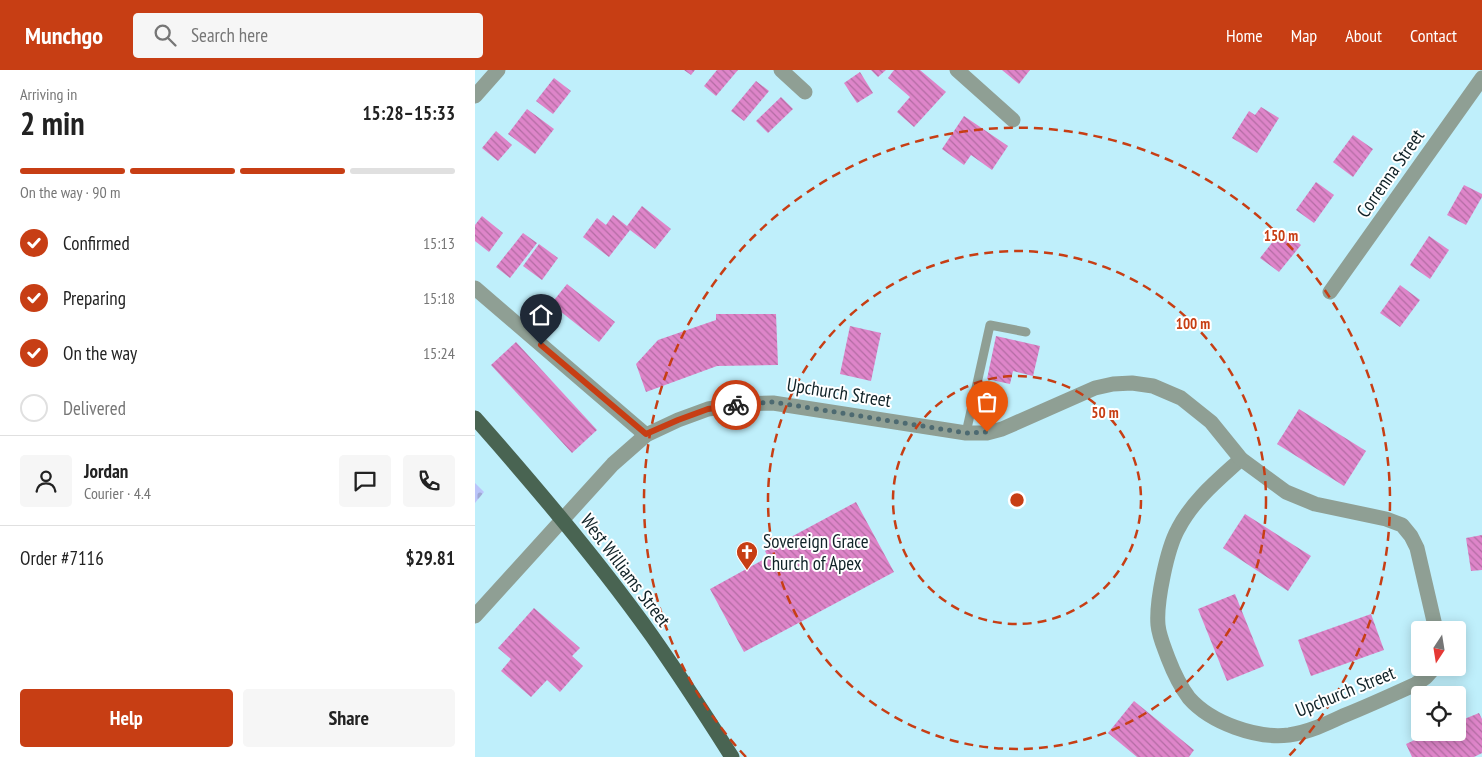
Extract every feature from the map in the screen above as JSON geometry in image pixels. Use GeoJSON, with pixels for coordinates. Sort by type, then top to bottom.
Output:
{"type":"FeatureCollection","features":[{"type":"Feature","properties":{"kind":"main road","name":"West Williams Street"},"geometry":{"type":"LineString","coordinates":[[475,418],[563,519],[652,637],[732,757]]}},
{"type":"Feature","properties":{"kind":"street"},"geometry":{"type":"LineString","coordinates":[[475,96],[498,70]]}},
{"type":"Feature","properties":{"kind":"street"},"geometry":{"type":"LineString","coordinates":[[781,70],[805,92]]}},
{"type":"Feature","properties":{"kind":"street"},"geometry":{"type":"LineString","coordinates":[[957,70],[1013,120]]}},
{"type":"Feature","properties":{"kind":"street","name":"Correnna Street"},"geometry":{"type":"LineString","coordinates":[[1330,292],[1482,78]]}},
{"type":"Feature","properties":{"kind":"street"},"geometry":{"type":"LineString","coordinates":[[475,288],[646,434]]}},
{"type":"Feature","properties":{"kind":"street","name":"Upchurch Street"},"geometry":{"type":"LineString","coordinates":[[475,616],[613,464],[646,434],[708,409],[773,402],[966,433],[987,432],[1002,429],[1095,388],[1113,384],[1132,383],[1153,386],[1181,398],[1211,422],[1241,459],[1274,484],[1299,499],[1386,519],[1402,525],[1411,536],[1417,548],[1434,621]]}},
{"type":"Feature","properties":{"kind":"street","name":"Upchurch Street"},"geometry":{"type":"LineString","coordinates":[[1241,459],[1199,498],[1187,514],[1177,530],[1163,579],[1158,625],[1162,644],[1171,666],[1190,698],[1215,718],[1231,726],[1272,735],[1289,735],[1309,731],[1416,684],[1427,676]]}},
{"type":"Feature","properties":{"kind":"lane"},"geometry":{"type":"LineString","coordinates":[[966,433],[990,325],[1026,332]]}},
{"type":"Feature","properties":{"kind":"green space"},"geometry":{"type":"Polygon","coordinates":[[[475,483],[484,492],[475,503],[475,483]]]}},
{"type":"Feature","properties":{"kind":"building"},"geometry":{"type":"Polygon","coordinates":[[[684,70],[695,70],[691,75],[684,70]]]}},
{"type":"Feature","properties":{"kind":"building"},"geometry":{"type":"Polygon","coordinates":[[[717,70],[738,70],[716,96],[704,86],[717,70]]]}},
{"type":"Feature","properties":{"kind":"building"},"geometry":{"type":"Polygon","coordinates":[[[871,70],[886,70],[878,77],[871,70]]]}},
{"type":"Feature","properties":{"kind":"building"},"geometry":{"type":"Polygon","coordinates":[[[894,70],[920,70],[946,92],[914,127],[897,112],[910,97],[888,78],[894,70]]]}},
{"type":"Feature","properties":{"kind":"building"},"geometry":{"type":"Polygon","coordinates":[[[1002,70],[1030,70],[1019,84],[1002,70]]]}},
{"type":"Feature","properties":{"kind":"building"},"geometry":{"type":"Polygon","coordinates":[[[860,72],[873,93],[857,103],[844,83],[860,72]]]}},
{"type":"Feature","properties":{"kind":"building"},"geometry":{"type":"Polygon","coordinates":[[[554,78],[571,91],[553,114],[536,101],[554,78]]]}},
{"type":"Feature","properties":{"kind":"building"},"geometry":{"type":"Polygon","coordinates":[[[756,81],[769,91],[744,121],[731,111],[756,81]]]}},
{"type":"Feature","properties":{"kind":"building"},"geometry":{"type":"Polygon","coordinates":[[[781,97],[793,109],[768,133],[756,121],[781,97]]]}},
{"type":"Feature","properties":{"kind":"building"},"geometry":{"type":"Polygon","coordinates":[[[1261,107],[1279,118],[1257,153],[1232,138],[1249,111],[1255,115],[1261,107]]]}},
{"type":"Feature","properties":{"kind":"building"},"geometry":{"type":"Polygon","coordinates":[[[527,109],[554,129],[535,154],[508,134],[527,109]]]}},
{"type":"Feature","properties":{"kind":"building"},"geometry":{"type":"Polygon","coordinates":[[[964,116],[1008,146],[992,170],[971,155],[964,165],[942,149],[964,116]]]}},
{"type":"Feature","properties":{"kind":"building"},"geometry":{"type":"Polygon","coordinates":[[[496,131],[512,145],[498,161],[482,148],[496,131]]]}},
{"type":"Feature","properties":{"kind":"building"},"geometry":{"type":"Polygon","coordinates":[[[1353,135],[1373,149],[1353,177],[1333,162],[1353,135]]]}},
{"type":"Feature","properties":{"kind":"building"},"geometry":{"type":"Polygon","coordinates":[[[1316,182],[1334,195],[1314,223],[1296,210],[1316,182]]]}},
{"type":"Feature","properties":{"kind":"building"},"geometry":{"type":"Polygon","coordinates":[[[1464,185],[1482,194],[1466,225],[1447,215],[1464,185]]]}},
{"type":"Feature","properties":{"kind":"building"},"geometry":{"type":"Polygon","coordinates":[[[642,206],[671,229],[655,249],[630,230],[609,257],[583,237],[597,218],[606,225],[613,215],[627,226],[642,206]]]}},
{"type":"Feature","properties":{"kind":"building"},"geometry":{"type":"Polygon","coordinates":[[[482,216],[503,233],[489,252],[475,241],[475,225],[482,216]]]}},
{"type":"Feature","properties":{"kind":"building"},"geometry":{"type":"Polygon","coordinates":[[[1282,230],[1301,245],[1279,272],[1260,258],[1282,230]]]}},
{"type":"Feature","properties":{"kind":"building"},"geometry":{"type":"Polygon","coordinates":[[[523,233],[537,243],[510,278],[496,267],[523,233]]]}},
{"type":"Feature","properties":{"kind":"building"},"geometry":{"type":"Polygon","coordinates":[[[1429,236],[1449,250],[1430,279],[1410,265],[1429,236]]]}},
{"type":"Feature","properties":{"kind":"building"},"geometry":{"type":"Polygon","coordinates":[[[539,244],[558,258],[542,280],[523,266],[539,244]]]}},
{"type":"Feature","properties":{"kind":"building"},"geometry":{"type":"Polygon","coordinates":[[[567,284],[615,322],[599,342],[551,304],[567,284]]]}},
{"type":"Feature","properties":{"kind":"building"},"geometry":{"type":"Polygon","coordinates":[[[1400,285],[1420,300],[1400,327],[1380,313],[1400,285]]]}},
{"type":"Feature","properties":{"kind":"building"},"geometry":{"type":"Polygon","coordinates":[[[716,314],[776,314],[778,365],[717,366],[646,392],[636,364],[658,340],[716,320],[716,314]]]}},
{"type":"Feature","properties":{"kind":"building"},"geometry":{"type":"Polygon","coordinates":[[[850,326],[881,333],[871,381],[840,374],[850,326]]]}},
{"type":"Feature","properties":{"kind":"building"},"geometry":{"type":"Polygon","coordinates":[[[996,336],[1040,346],[1033,376],[1013,371],[1010,384],[987,379],[996,336]]]}},
{"type":"Feature","properties":{"kind":"building"},"geometry":{"type":"Polygon","coordinates":[[[516,342],[597,430],[572,453],[491,365],[516,342]]]}},
{"type":"Feature","properties":{"kind":"building"},"geometry":{"type":"Polygon","coordinates":[[[1299,409],[1366,451],[1344,486],[1277,444],[1299,409]]]}},
{"type":"Feature","properties":{"kind":"building"},"geometry":{"type":"Polygon","coordinates":[[[856,502],[894,572],[744,652],[710,589],[768,557],[765,551],[856,502]]]}},
{"type":"Feature","properties":{"kind":"building"},"geometry":{"type":"Polygon","coordinates":[[[1245,514],[1311,556],[1288,591],[1223,548],[1245,514]]]}},
{"type":"Feature","properties":{"kind":"building"},"geometry":{"type":"Polygon","coordinates":[[[1482,535],[1482,570],[1471,571],[1466,538],[1482,535]]]}},
{"type":"Feature","properties":{"kind":"building"},"geometry":{"type":"Polygon","coordinates":[[[1235,594],[1264,666],[1227,681],[1198,609],[1235,594]]]}},
{"type":"Feature","properties":{"kind":"building"},"geometry":{"type":"Polygon","coordinates":[[[534,608],[580,648],[572,656],[583,666],[560,692],[547,680],[531,697],[501,671],[511,659],[498,648],[534,608]]]}},
{"type":"Feature","properties":{"kind":"building"},"geometry":{"type":"Polygon","coordinates":[[[1371,614],[1384,650],[1311,676],[1298,640],[1371,614]]]}},
{"type":"Feature","properties":{"kind":"building"},"geometry":{"type":"Polygon","coordinates":[[[1134,701],[1194,750],[1189,757],[1137,757],[1108,733],[1134,701]]]}},
{"type":"Feature","properties":{"kind":"building"},"geometry":{"type":"Polygon","coordinates":[[[1479,713],[1482,719],[1482,753],[1474,757],[1412,757],[1406,744],[1412,741],[1466,741],[1466,718],[1479,713]]]}},
{"type":"Feature","properties":{"kind":"way so far"},"geometry":{"type":"LineString","coordinates":[[736,405],[773,402],[966,433],[987,432]]}},
{"type":"Feature","properties":{"kind":"place","name":"Sovereign Grace Church of Apex"},"geometry":{"type":"Point","coordinates":[747,571]}},
{"type":"Feature","properties":{"kind":"route"},"geometry":{"type":"LineString","coordinates":[[541,345],[646,434],[708,409],[736,405]]}}]}
